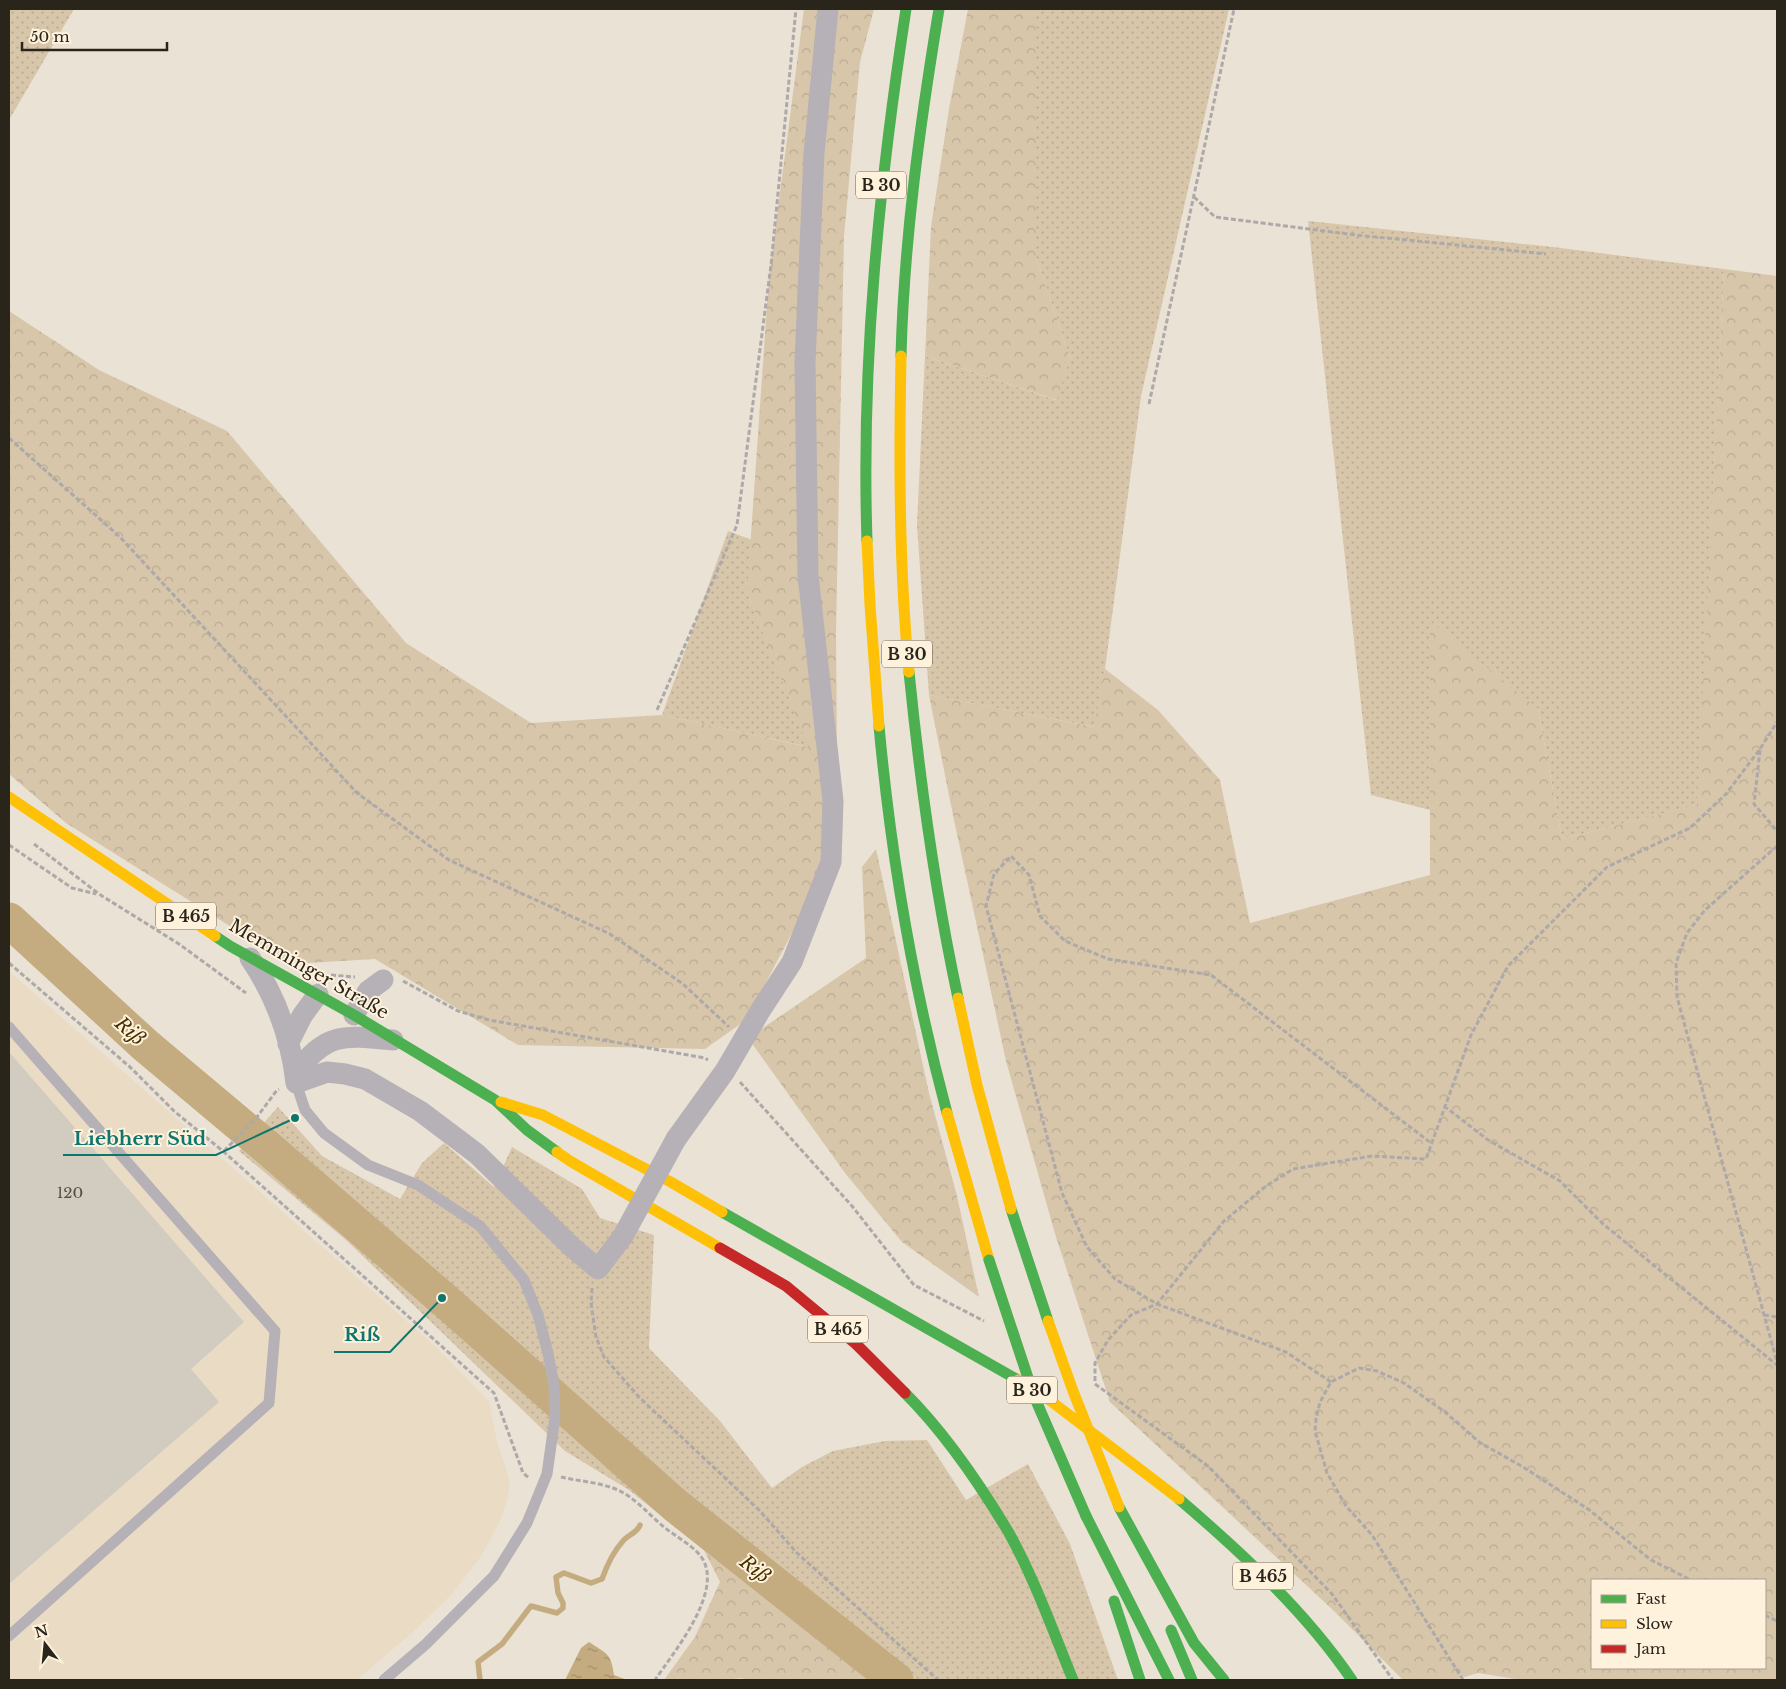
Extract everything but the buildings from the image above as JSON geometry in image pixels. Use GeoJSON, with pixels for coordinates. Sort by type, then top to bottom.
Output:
{"type":"FeatureCollection","features":[{"type":"Feature","properties":{"kind":"main road","name":"B 30"},"geometry":{"type":"LineString","coordinates":[[906,9],[893,89],[880,192],[869,345],[866,434],[867,548],[874,682],[890,825],[903,910],[936,1072],[957,1152],[989,1260],[1034,1396],[1086,1516],[1169,1680]]}},
{"type":"Feature","properties":{"kind":"main road","name":"B 30"},"geometry":{"type":"LineString","coordinates":[[939,9],[918,141],[908,237],[901,359],[898,485],[910,683],[930,847],[953,981],[968,1050],[983,1111],[1011,1208],[1073,1391],[1119,1507],[1192,1680]]}},
{"type":"Feature","properties":{"kind":"main road","name":"Memminger Straße"},"geometry":{"type":"LineString","coordinates":[[9,797],[76,844],[250,957],[397,1040],[495,1100]]}},
{"type":"Feature","properties":{"kind":"main road","name":"B 465"},"geometry":{"type":"LineString","coordinates":[[495,1100],[527,1130],[570,1161],[786,1286],[856,1344],[917,1405],[965,1466],[1009,1534],[1042,1602],[1073,1680]]}},
{"type":"Feature","properties":{"kind":"main road","name":"B 465"},"geometry":{"type":"LineString","coordinates":[[495,1100],[543,1115],[670,1181],[790,1252],[1039,1392],[1161,1484],[1226,1539],[1286,1599],[1341,1664],[1352,1680]]}},
{"type":"Feature","properties":{"kind":"main road","name":"B 30"},"geometry":{"type":"LineString","coordinates":[[1119,1507],[1194,1643],[1224,1680]]}},
{"type":"Feature","properties":{"kind":"main road"},"geometry":{"type":"LineString","coordinates":[[1086,1516],[1140,1680]]}},
{"type":"Feature","properties":{"kind":"street"},"geometry":{"type":"LineString","coordinates":[[286,1082],[327,1072],[345,1074],[365,1079],[420,1111],[477,1154],[572,1247],[598,1269],[623,1236],[676,1139],[725,1071],[742,1039],[792,962],[831,862],[833,801],[808,575],[805,363],[814,153],[828,9]]}},
{"type":"Feature","properties":{"kind":"street"},"geometry":{"type":"LineString","coordinates":[[250,957],[265,980],[275,1003],[288,1044],[286,1082]]}},
{"type":"Feature","properties":{"kind":"street"},"geometry":{"type":"LineString","coordinates":[[354,1015],[368,991],[384,980]]}},
{"type":"Feature","properties":{"kind":"street"},"geometry":{"type":"LineString","coordinates":[[288,1044],[302,1016],[318,994]]}},
{"type":"Feature","properties":{"kind":"street"},"geometry":{"type":"LineString","coordinates":[[286,1082],[319,1047],[336,1039],[355,1036],[397,1040]]}},
{"type":"Feature","properties":{"kind":"lane"},"geometry":{"type":"LineString","coordinates":[[9,1027],[276,1331],[269,1404],[9,1636]]}},
{"type":"Feature","properties":{"kind":"lane"},"geometry":{"type":"LineString","coordinates":[[286,1082],[324,1133],[368,1164],[418,1185],[480,1226],[524,1280],[538,1315],[554,1385],[555,1417],[547,1474],[527,1523],[494,1576],[426,1644],[384,1680]]}},
{"type":"Feature","properties":{"kind":"path"},"geometry":{"type":"LineString","coordinates":[[656,710],[737,525],[771,265],[796,9]]}},
{"type":"Feature","properties":{"kind":"path"},"geometry":{"type":"LineString","coordinates":[[1148,404],[1234,9]]}},
{"type":"Feature","properties":{"kind":"path"},"geometry":{"type":"LineString","coordinates":[[1194,197],[1215,217],[1356,235],[1546,254]]}},
{"type":"Feature","properties":{"kind":"path"},"geometry":{"type":"LineString","coordinates":[[9,438],[120,537],[357,793],[449,860],[610,934],[683,984],[742,1039]]}},
{"type":"Feature","properties":{"kind":"path"},"geometry":{"type":"LineString","coordinates":[[1095,1384],[1095,1363],[1108,1340],[1131,1315],[1157,1304],[1224,1221],[1266,1186],[1293,1169],[1372,1156],[1426,1159],[1471,1035],[1508,966],[1607,867],[1690,828],[1726,794],[1760,749],[1777,722]]}},
{"type":"Feature","properties":{"kind":"path"},"geometry":{"type":"LineString","coordinates":[[1760,749],[1754,804],[1777,831]]}},
{"type":"Feature","properties":{"kind":"path"},"geometry":{"type":"LineString","coordinates":[[30,841],[99,894],[179,944],[245,992],[249,998]]}},
{"type":"Feature","properties":{"kind":"path"},"geometry":{"type":"LineString","coordinates":[[9,845],[72,888],[99,894]]}},
{"type":"Feature","properties":{"kind":"path"},"geometry":{"type":"LineString","coordinates":[[1777,846],[1704,910],[1687,933],[1676,964],[1677,998],[1777,1364]]}},
{"type":"Feature","properties":{"kind":"path"},"geometry":{"type":"LineString","coordinates":[[1331,1382],[1286,1352],[1157,1304],[1115,1279],[1087,1247],[1062,1193],[986,906],[994,874],[1011,856],[1029,875],[1040,916],[1065,941],[1108,959],[1211,976],[1431,1143]]}},
{"type":"Feature","properties":{"kind":"path"},"geometry":{"type":"LineString","coordinates":[[9,962],[130,1067],[174,1110],[224,1152],[494,1393],[523,1473],[541,1489]]}},
{"type":"Feature","properties":{"kind":"path"},"geometry":{"type":"LineString","coordinates":[[384,980],[399,978],[458,1011],[489,1020],[705,1058],[745,1085],[852,1206],[914,1285],[992,1325]]}},
{"type":"Feature","properties":{"kind":"path"},"geometry":{"type":"LineString","coordinates":[[224,1152],[286,1082]]}},
{"type":"Feature","properties":{"kind":"path"},"geometry":{"type":"LineString","coordinates":[[1444,1106],[1488,1140],[1560,1181],[1602,1224],[1777,1364]]}},
{"type":"Feature","properties":{"kind":"path"},"geometry":{"type":"LineString","coordinates":[[598,1269],[593,1278],[591,1302],[596,1337],[604,1357],[639,1397],[759,1510],[797,1553],[938,1680]]}},
{"type":"Feature","properties":{"kind":"path"},"geometry":{"type":"LineString","coordinates":[[1764,1315],[1777,1317]]}},
{"type":"Feature","properties":{"kind":"path"},"geometry":{"type":"LineString","coordinates":[[1463,1680],[1372,1535],[1346,1506],[1327,1473],[1315,1430],[1320,1402],[1331,1382],[1359,1368],[1378,1371],[1404,1382],[1445,1412],[1479,1442],[1523,1467],[1588,1510],[1651,1560],[1689,1579]]}},
{"type":"Feature","properties":{"kind":"path"},"geometry":{"type":"LineString","coordinates":[[1088,1378],[1208,1466],[1332,1594],[1393,1680]]}},
{"type":"Feature","properties":{"kind":"path"},"geometry":{"type":"LineString","coordinates":[[547,1474],[594,1482],[615,1489],[631,1499],[664,1528],[694,1549],[702,1559],[707,1570],[707,1584],[696,1618],[655,1680]]}},
{"type":"Feature","properties":{"kind":"shaded area"},"geometry":{"type":"Polygon","coordinates":[[[9,971],[434,1345],[489,1401],[497,1442],[510,1485],[500,1521],[482,1555],[453,1593],[413,1632],[357,1680],[9,1680],[9,971]]]}},
{"type":"Feature","properties":{"kind":"green space"},"geometry":{"type":"Polygon","coordinates":[[[9,9],[74,9],[9,120],[9,9]]]}},
{"type":"Feature","properties":{"kind":"green space"},"geometry":{"type":"Polygon","coordinates":[[[804,9],[874,9],[860,62],[844,236],[836,633],[837,756],[818,884],[746,1020],[705,1049],[518,1045],[375,959],[290,964],[66,823],[9,774],[9,311],[99,370],[227,431],[406,643],[531,723],[662,715],[808,747],[747,592],[769,277],[804,9]]]}},
{"type":"Feature","properties":{"kind":"green space"},"geometry":{"type":"Polygon","coordinates":[[[968,9],[1036,9],[1036,257],[1070,358],[1057,400],[925,356],[931,227],[949,109],[968,9]]]}},
{"type":"Feature","properties":{"kind":"green space"},"geometry":{"type":"Polygon","coordinates":[[[1036,9],[1229,9],[1141,396],[1105,669],[1095,727],[929,695],[917,525],[925,356],[1056,400],[1070,358],[1036,257],[1036,9]]]}},
{"type":"Feature","properties":{"kind":"green space"},"geometry":{"type":"Polygon","coordinates":[[[1308,221],[1553,247],[1724,269],[1698,805],[1562,839],[1538,709],[1430,628],[1430,810],[1371,795],[1308,221]]]}},
{"type":"Feature","properties":{"kind":"green space"},"geometry":{"type":"Polygon","coordinates":[[[1724,269],[1777,276],[1777,1680],[1522,1680],[1478,1673],[1454,1680],[1403,1680],[1335,1612],[1110,1402],[1056,1237],[1006,1061],[929,695],[1094,727],[1105,669],[1158,710],[1220,780],[1250,923],[1430,875],[1430,621],[1538,709],[1562,839],[1697,805],[1724,269]]]}},
{"type":"Feature","properties":{"kind":"green space"},"geometry":{"type":"Polygon","coordinates":[[[728,531],[752,540],[747,592],[809,747],[662,715],[728,531]]]}},
{"type":"Feature","properties":{"kind":"green space"},"geometry":{"type":"Polygon","coordinates":[[[876,849],[929,1093],[957,1196],[979,1297],[902,1242],[845,1173],[748,1038],[866,958],[862,867],[876,849]]]}},
{"type":"Feature","properties":{"kind":"green space"},"geometry":{"type":"Polygon","coordinates":[[[278,1107],[322,1156],[400,1199],[422,1163],[444,1143],[494,1187],[512,1147],[582,1189],[600,1218],[654,1235],[649,1348],[720,1421],[772,1488],[802,1467],[833,1451],[885,1441],[927,1440],[966,1500],[1028,1464],[1070,1544],[1118,1680],[917,1680],[810,1596],[724,1533],[704,1550],[629,1490],[565,1451],[346,1240],[239,1151],[278,1107]]]}},
{"type":"Feature","properties":{"kind":"green space"},"geometry":{"type":"Polygon","coordinates":[[[724,1532],[810,1596],[917,1680],[748,1680],[741,1678],[727,1680],[664,1680],[695,1637],[720,1582],[704,1550],[724,1532]]]}},
{"type":"Feature","properties":{"kind":"water"},"geometry":{"type":"Polygon","coordinates":[[[589,1642],[610,1658],[614,1675],[627,1680],[565,1680],[581,1648],[589,1642]]]}},
{"type":"Feature","properties":{"kind":"waterway","name":"Riß"},"geometry":{"type":"LineString","coordinates":[[9,920],[145,1045],[442,1298],[675,1505],[896,1680]]}},
{"type":"Feature","properties":{"kind":"waterway"},"geometry":{"type":"LineString","coordinates":[[480,1680],[478,1662],[502,1644],[531,1606],[557,1613],[563,1608],[563,1603],[558,1593],[556,1577],[564,1573],[591,1583],[602,1579],[616,1550],[640,1525]]}},
{"type":"Feature","properties":{"kind":"traffic: fast"},"geometry":{"type":"LineString","coordinates":[[867,541],[867,407],[874,274],[888,141],[906,9]]}},
{"type":"Feature","properties":{"kind":"traffic: fast"},"geometry":{"type":"LineString","coordinates":[[901,356],[909,225],[925,95],[939,9]]}},
{"type":"Feature","properties":{"kind":"traffic: fast"},"geometry":{"type":"LineString","coordinates":[[909,672],[929,836],[958,998]]}},
{"type":"Feature","properties":{"kind":"traffic: fast"},"geometry":{"type":"LineString","coordinates":[[879,726],[890,824],[905,921],[924,1017],[947,1113]]}},
{"type":"Feature","properties":{"kind":"traffic: fast"},"geometry":{"type":"LineString","coordinates":[[215,936],[354,1015],[495,1100],[527,1130],[557,1152]]}},
{"type":"Feature","properties":{"kind":"traffic: fast"},"geometry":{"type":"LineString","coordinates":[[1011,1209],[1048,1321]]}},
{"type":"Feature","properties":{"kind":"traffic: fast"},"geometry":{"type":"LineString","coordinates":[[722,1212],[1018,1380]]}},
{"type":"Feature","properties":{"kind":"traffic: fast"},"geometry":{"type":"LineString","coordinates":[[989,1260],[1034,1396],[1086,1516]]}},
{"type":"Feature","properties":{"kind":"traffic: fast"},"geometry":{"type":"LineString","coordinates":[[905,1393],[920,1408],[961,1460],[1009,1533],[1035,1587],[1073,1680]]}},
{"type":"Feature","properties":{"kind":"traffic: fast"},"geometry":{"type":"LineString","coordinates":[[1179,1499],[1272,1584],[1314,1630],[1352,1680]]}},
{"type":"Feature","properties":{"kind":"traffic: fast"},"geometry":{"type":"LineString","coordinates":[[1119,1507],[1194,1643],[1224,1680]]}},
{"type":"Feature","properties":{"kind":"traffic: fast"},"geometry":{"type":"LineString","coordinates":[[1086,1516],[1169,1680]]}},
{"type":"Feature","properties":{"kind":"traffic: fast"},"geometry":{"type":"LineString","coordinates":[[1114,1601],[1140,1680]]}},
{"type":"Feature","properties":{"kind":"traffic: fast"},"geometry":{"type":"LineString","coordinates":[[1171,1630],[1192,1680]]}},
{"type":"Feature","properties":{"kind":"traffic: slow"},"geometry":{"type":"LineString","coordinates":[[901,356],[901,514],[903,593],[909,672]]}},
{"type":"Feature","properties":{"kind":"traffic: slow"},"geometry":{"type":"LineString","coordinates":[[867,541],[879,726]]}},
{"type":"Feature","properties":{"kind":"traffic: slow"},"geometry":{"type":"LineString","coordinates":[[9,797],[215,936]]}},
{"type":"Feature","properties":{"kind":"traffic: slow"},"geometry":{"type":"LineString","coordinates":[[958,998],[977,1085],[1011,1209]]}},
{"type":"Feature","properties":{"kind":"traffic: slow"},"geometry":{"type":"LineString","coordinates":[[501,1102],[543,1115],[669,1181],[722,1212]]}},
{"type":"Feature","properties":{"kind":"traffic: slow"},"geometry":{"type":"LineString","coordinates":[[947,1113],[989,1260]]}},
{"type":"Feature","properties":{"kind":"traffic: slow"},"geometry":{"type":"LineString","coordinates":[[557,1152],[720,1248]]}},
{"type":"Feature","properties":{"kind":"traffic: slow"},"geometry":{"type":"LineString","coordinates":[[1048,1321],[1073,1391],[1119,1507]]}},
{"type":"Feature","properties":{"kind":"traffic: slow"},"geometry":{"type":"LineString","coordinates":[[1018,1380],[1039,1392],[1179,1499]]}},
{"type":"Feature","properties":{"kind":"traffic: jam"},"geometry":{"type":"LineString","coordinates":[[720,1248],[786,1286],[856,1344],[905,1393]]}},
{"type":"Feature","properties":{"kind":"place","name":"Liebherr Süd"},"geometry":{"type":"Point","coordinates":[295,1118]}},
{"type":"Feature","properties":{"kind":"place","name":"Riß"},"geometry":{"type":"Point","coordinates":[442,1298]}}]}
